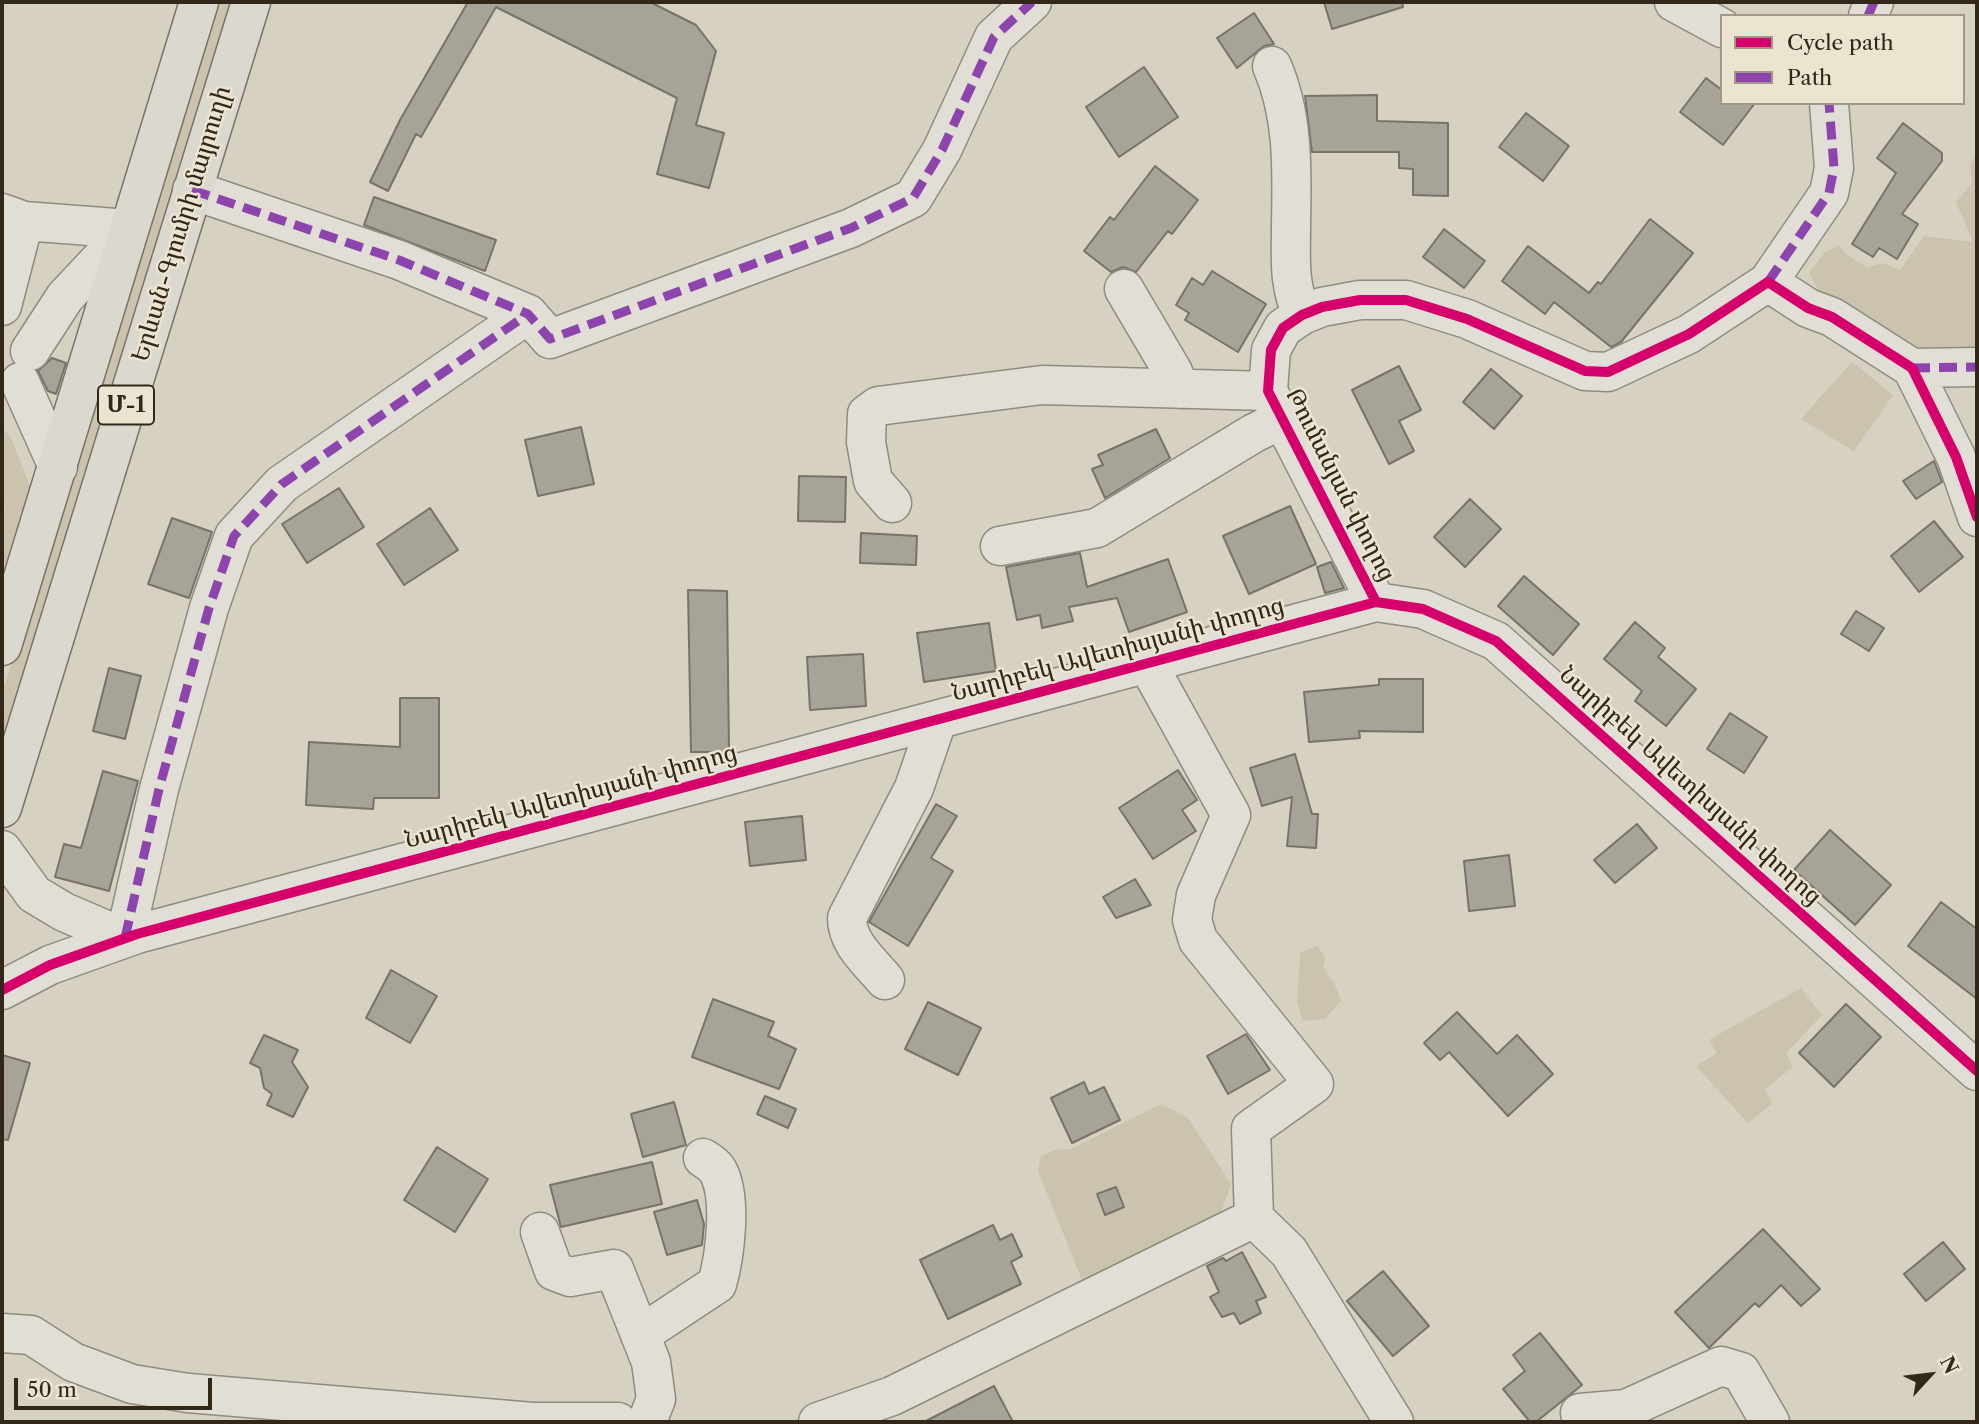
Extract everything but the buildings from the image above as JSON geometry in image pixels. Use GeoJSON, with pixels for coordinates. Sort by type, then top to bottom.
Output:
{"type":"FeatureCollection","features":[{"type":"Feature","properties":{"kind":"highway","name":"Երևան-Գյումրի մայրուղի"},"geometry":{"type":"LineString","coordinates":[[2,646],[199,2]]}},
{"type":"Feature","properties":{"kind":"highway","name":"Երևան-Գյումրի մայրուղի"},"geometry":{"type":"LineString","coordinates":[[2,808],[251,2]]}},
{"type":"Feature","properties":{"kind":"street"},"geometry":{"type":"LineString","coordinates":[[192,190],[399,260],[528,314],[550,339],[851,229],[913,198],[942,150],[994,37],[1032,2]]}},
{"type":"Feature","properties":{"kind":"street"},"geometry":{"type":"LineString","coordinates":[[1674,2],[1720,27]]}},
{"type":"Feature","properties":{"kind":"street"},"geometry":{"type":"LineString","coordinates":[[1272,66],[1283,92],[1289,130],[1291,288],[1301,315],[1360,300],[1406,300],[1467,320],[1585,371],[1608,372],[1689,334],[1768,282],[1829,193],[1834,168],[1829,105]]}},
{"type":"Feature","properties":{"kind":"street"},"geometry":{"type":"LineString","coordinates":[[2,306],[13,217],[129,229]]}},
{"type":"Feature","properties":{"kind":"street"},"geometry":{"type":"LineString","coordinates":[[58,467],[25,366],[65,298],[129,229]]}},
{"type":"Feature","properties":{"kind":"street"},"geometry":{"type":"LineString","coordinates":[[1768,282],[1808,308],[1832,317],[1912,368],[1956,457],[1977,517]]}},
{"type":"Feature","properties":{"kind":"street"},"geometry":{"type":"LineString","coordinates":[[1124,289],[1173,372],[1180,389]]}},
{"type":"Feature","properties":{"kind":"street"},"geometry":{"type":"LineString","coordinates":[[2,850],[34,894],[64,912],[125,938],[162,776],[209,608],[234,536],[282,484],[528,314]]}},
{"type":"Feature","properties":{"kind":"street","name":"Թումանյան փողոց"},"geometry":{"type":"LineString","coordinates":[[1301,315],[1283,328],[1270,350],[1275,405],[1376,602]]}},
{"type":"Feature","properties":{"kind":"street"},"geometry":{"type":"LineString","coordinates":[[1912,368],[1977,367]]}},
{"type":"Feature","properties":{"kind":"street"},"geometry":{"type":"LineString","coordinates":[[892,503],[873,481],[866,442],[867,414],[878,406],[1042,385],[1180,389],[1275,405],[1254,433],[1097,528],[1000,546]]}},
{"type":"Feature","properties":{"kind":"street","name":"Նարիբեկ Ավետիսյանի փողոց"},"geometry":{"type":"LineString","coordinates":[[2,990],[50,965],[125,938],[1376,602],[1423,609],[1496,641],[1977,1071]]}},
{"type":"Feature","properties":{"kind":"street"},"geometry":{"type":"LineString","coordinates":[[1147,663],[1231,815],[1196,895],[1192,920],[1198,940],[1314,1084],[1251,1129],[1254,1218],[1289,1252],[1394,1422]]}},
{"type":"Feature","properties":{"kind":"street"},"geometry":{"type":"LineString","coordinates":[[884,980],[853,942],[847,930],[847,918],[914,788],[937,721]]}},
{"type":"Feature","properties":{"kind":"street"},"geometry":{"type":"LineString","coordinates":[[640,1335],[717,1284],[723,1264],[723,1184],[718,1170],[703,1158]]}},
{"type":"Feature","properties":{"kind":"street"},"geometry":{"type":"LineString","coordinates":[[818,1422],[892,1396],[1254,1218]]}},
{"type":"Feature","properties":{"kind":"street"},"geometry":{"type":"LineString","coordinates":[[540,1232],[554,1271],[570,1277],[614,1269],[651,1362],[656,1399],[647,1422]]}},
{"type":"Feature","properties":{"kind":"street"},"geometry":{"type":"LineString","coordinates":[[2,1334],[31,1335],[73,1362],[132,1384],[188,1393],[534,1422],[618,1422]]}},
{"type":"Feature","properties":{"kind":"street"},"geometry":{"type":"LineString","coordinates":[[1580,1413],[1626,1409],[1721,1366],[1741,1373],[1769,1422]]}},
{"type":"Feature","properties":{"kind":"shaded area"},"geometry":{"type":"Polygon","coordinates":[[[218,2],[239,2],[2,761],[2,694],[218,2]]]}},
{"type":"Feature","properties":{"kind":"shaded area"},"geometry":{"type":"Polygon","coordinates":[[[1977,151],[1977,354],[1907,351],[1818,290],[1809,273],[1825,252],[1839,245],[1847,255],[1867,267],[1883,263],[1900,270],[1924,236],[1973,242],[1956,202],[1972,183],[1970,165],[1977,151]]]}},
{"type":"Feature","properties":{"kind":"shaded area"},"geometry":{"type":"Polygon","coordinates":[[[1852,362],[1893,395],[1854,451],[1801,419],[1852,362]]]}},
{"type":"Feature","properties":{"kind":"shaded area"},"geometry":{"type":"Polygon","coordinates":[[[2,427],[11,438],[34,496],[2,597],[2,517],[5,505],[2,495],[2,427]]]}},
{"type":"Feature","properties":{"kind":"shaded area"},"geometry":{"type":"Polygon","coordinates":[[[1317,946],[1326,958],[1323,967],[1336,987],[1341,1001],[1324,1019],[1303,1021],[1297,1001],[1300,953],[1317,946]]]}},
{"type":"Feature","properties":{"kind":"shaded area"},"geometry":{"type":"Polygon","coordinates":[[[1801,988],[1822,1015],[1786,1053],[1793,1067],[1765,1089],[1772,1104],[1748,1123],[1696,1066],[1717,1053],[1709,1040],[1801,988]]]}},
{"type":"Feature","properties":{"kind":"shaded area"},"geometry":{"type":"Polygon","coordinates":[[[1161,1104],[1188,1118],[1231,1184],[1216,1227],[1086,1290],[1038,1171],[1041,1156],[1055,1150],[1071,1149],[1161,1104]]]}},
{"type":"Feature","properties":{"kind":"marked path"},"geometry":{"type":"LineString","coordinates":[[192,190],[399,260],[528,314],[550,339],[851,228],[913,198],[942,150],[994,37],[1032,2]]}},
{"type":"Feature","properties":{"kind":"marked path"},"geometry":{"type":"LineString","coordinates":[[1869,14],[1874,2]]}},
{"type":"Feature","properties":{"kind":"marked path"},"geometry":{"type":"LineString","coordinates":[[1768,282],[1829,193],[1834,168],[1829,105]]}},
{"type":"Feature","properties":{"kind":"marked path"},"geometry":{"type":"LineString","coordinates":[[125,938],[159,789],[209,608],[234,536],[282,484],[528,314]]}},
{"type":"Feature","properties":{"kind":"marked path"},"geometry":{"type":"LineString","coordinates":[[1912,368],[1977,367]]}},
{"type":"Feature","properties":{"kind":"cycle path"},"geometry":{"type":"LineString","coordinates":[[1376,602],[1268,391],[1271,350],[1283,328],[1302,315],[1322,307],[1360,300],[1406,300],[1467,319],[1585,371],[1608,372],[1689,334],[1768,282],[1808,308],[1832,317],[1912,368],[1956,457],[1977,517]]}},
{"type":"Feature","properties":{"kind":"cycle path"},"geometry":{"type":"LineString","coordinates":[[2,990],[50,965],[137,934],[1376,602],[1423,609],[1496,641],[1977,1071]]}}]}
